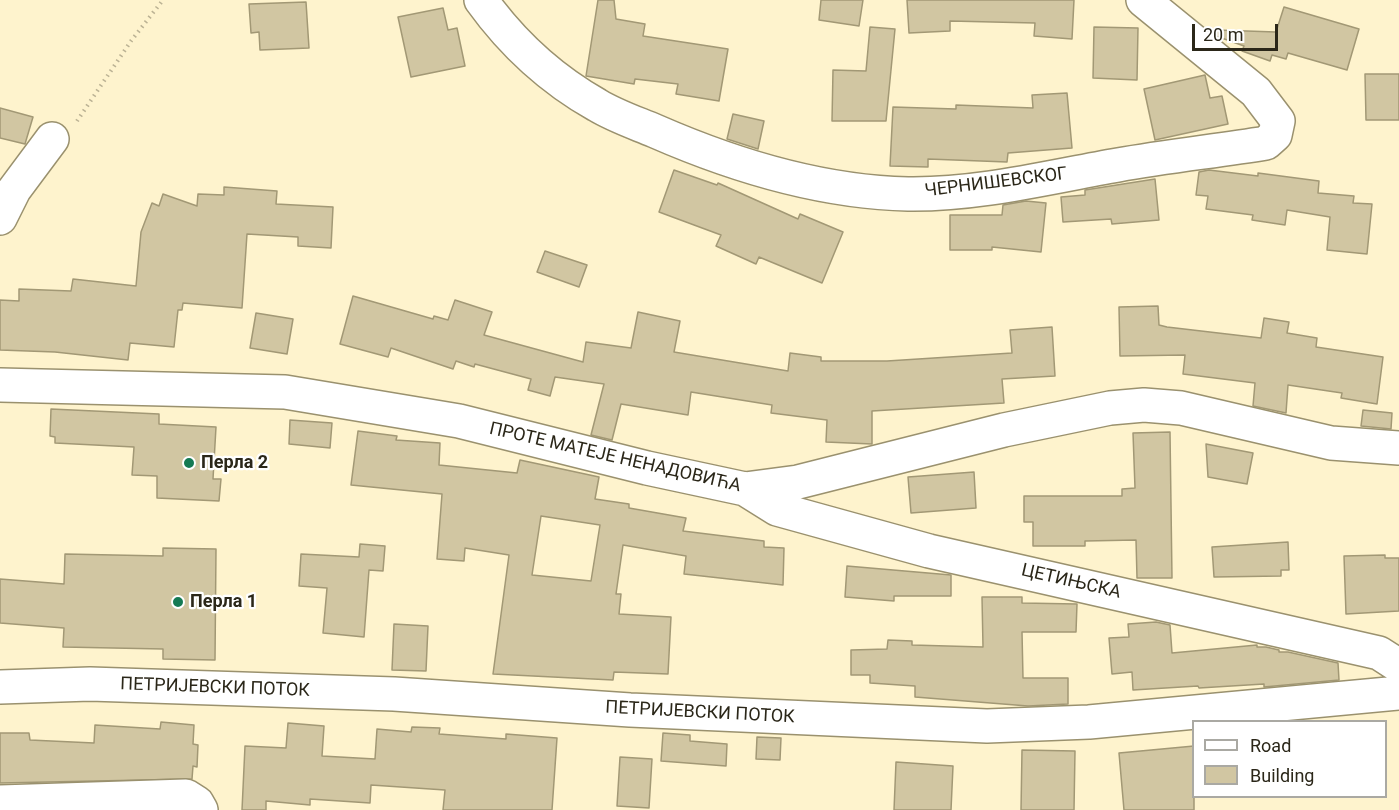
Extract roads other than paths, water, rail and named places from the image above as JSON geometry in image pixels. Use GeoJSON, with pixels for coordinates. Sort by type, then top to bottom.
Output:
{"type":"FeatureCollection","features":[{"type":"Feature","properties":{"kind":"street","name":"ЧЕРНИШЕВСКОГ"},"geometry":{"type":"LineString","coordinates":[[481,0],[513,41],[550,74],[598,106],[694,148],[743,166],[860,191],[948,193],[1266,143],[1275,135],[1278,121],[1256,92],[1143,0]]}},
{"type":"Feature","properties":{"kind":"street"},"geometry":{"type":"LineString","coordinates":[[0,218],[14,190],[52,139]]}},
{"type":"Feature","properties":{"kind":"street","name":"ПРОТЕ МАТЕЈЕ НЕНАДОВИЋА"},"geometry":{"type":"LineString","coordinates":[[0,385],[285,392],[459,421],[647,468],[745,489],[798,482],[1004,430],[1099,410],[1144,405],[1181,408],[1331,443],[1399,448]]}},
{"type":"Feature","properties":{"kind":"street","name":"ЦЕТИЊСКА"},"geometry":{"type":"LineString","coordinates":[[745,489],[777,509],[929,551],[1379,653],[1399,666]]}},
{"type":"Feature","properties":{"kind":"street","name":"ПЕТРИЈЕВСКИ ПОТОК"},"geometry":{"type":"LineString","coordinates":[[0,687],[90,684],[361,693],[630,710],[987,726],[1089,722],[1399,693]]}},
{"type":"Feature","properties":{"kind":"street"},"geometry":{"type":"LineString","coordinates":[[0,802],[186,796],[197,803],[201,810]]}},
{"type":"Feature","properties":{"kind":"place","name":"Перла 2"},"geometry":{"type":"Point","coordinates":[189,463]}},
{"type":"Feature","properties":{"kind":"place","name":"Перла 1"},"geometry":{"type":"Point","coordinates":[178,602]}}]}
